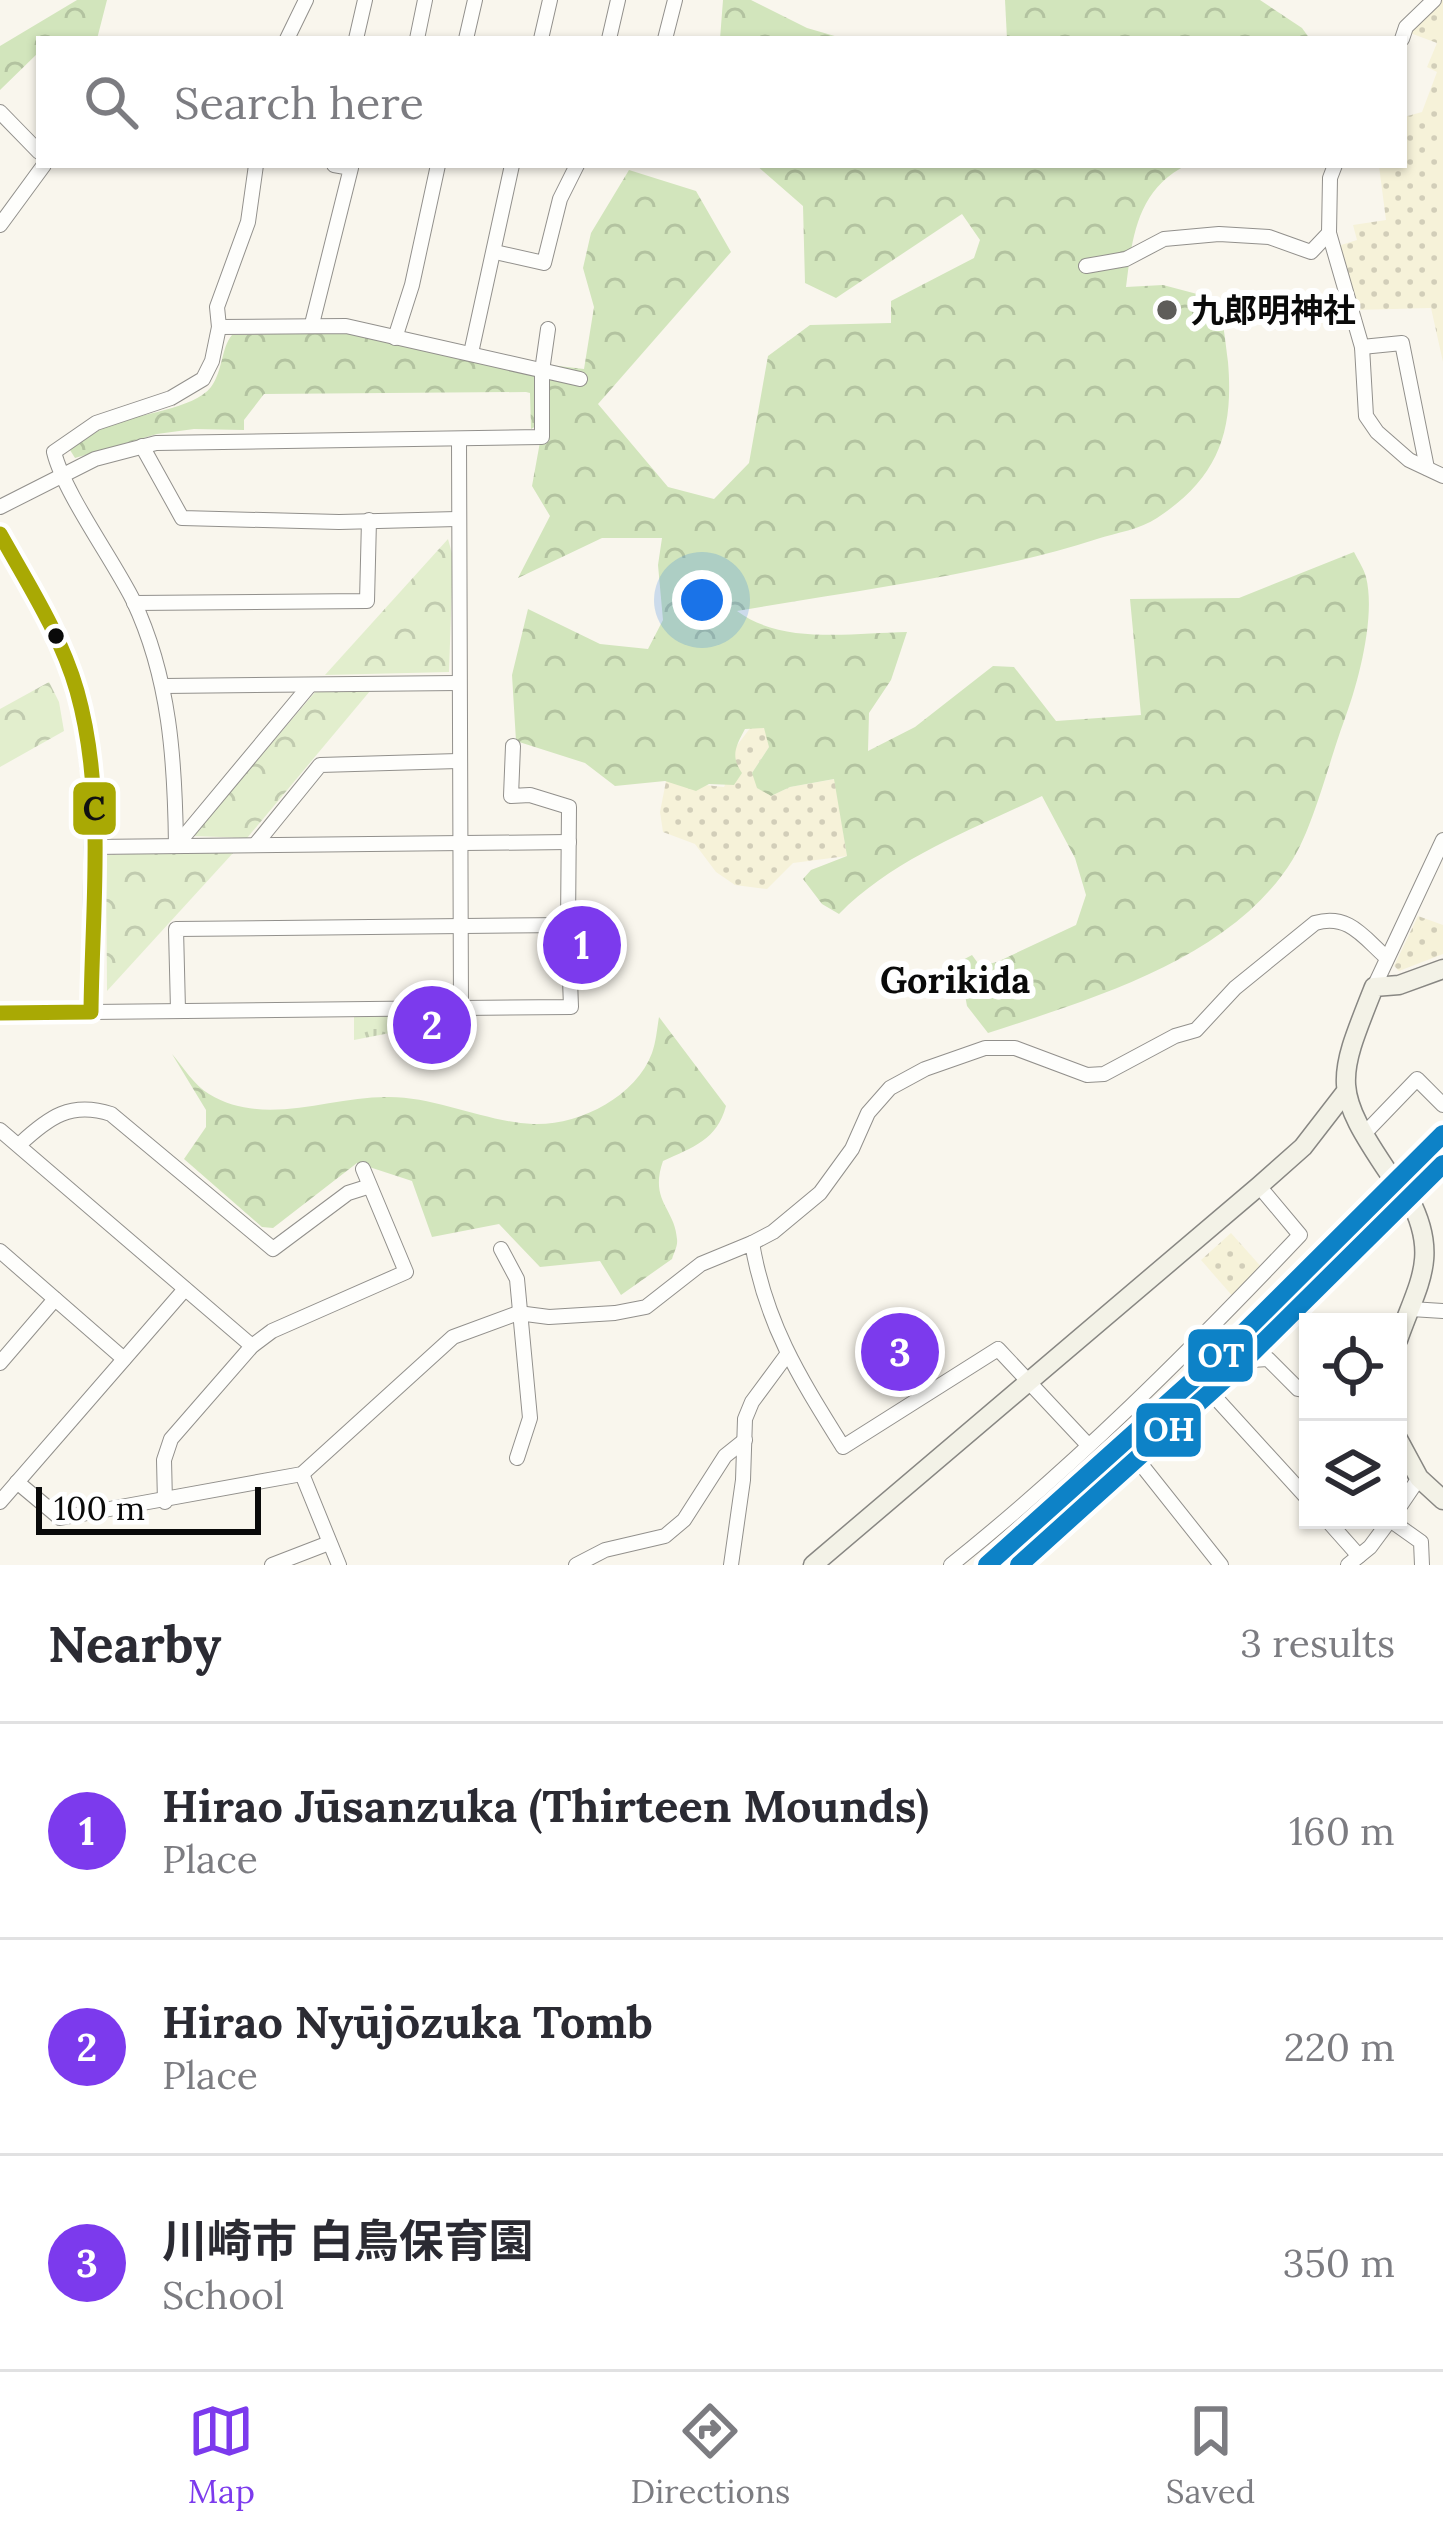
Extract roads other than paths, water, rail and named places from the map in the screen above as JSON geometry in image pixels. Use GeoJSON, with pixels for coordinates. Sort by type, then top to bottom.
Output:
{"type":"FeatureCollection","features":[{"type":"Feature","properties":{"kind":"street"},"geometry":{"type":"LineString","coordinates":[[288,36],[306,0]]}},
{"type":"Feature","properties":{"kind":"street"},"geometry":{"type":"LineString","coordinates":[[357,36],[365,0]]}},
{"type":"Feature","properties":{"kind":"street"},"geometry":{"type":"LineString","coordinates":[[418,36],[425,0]]}},
{"type":"Feature","properties":{"kind":"street"},"geometry":{"type":"LineString","coordinates":[[467,36],[475,0]]}},
{"type":"Feature","properties":{"kind":"street"},"geometry":{"type":"LineString","coordinates":[[542,36],[550,0]]}},
{"type":"Feature","properties":{"kind":"street"},"geometry":{"type":"LineString","coordinates":[[610,36],[618,0]]}},
{"type":"Feature","properties":{"kind":"street"},"geometry":{"type":"LineString","coordinates":[[666,36],[675,0]]}},
{"type":"Feature","properties":{"kind":"street"},"geometry":{"type":"LineString","coordinates":[[1403,36],[1434,0]]}},
{"type":"Feature","properties":{"kind":"street"},"geometry":{"type":"LineString","coordinates":[[0,112],[36,149]]}},
{"type":"Feature","properties":{"kind":"street"},"geometry":{"type":"LineString","coordinates":[[0,225],[42,168]]}},
{"type":"Feature","properties":{"kind":"street"},"geometry":{"type":"LineString","coordinates":[[176,846],[171,724],[164,686],[134,602],[54,452],[115,415],[171,398],[202,379],[212,361],[219,327],[217,308],[248,222],[256,168]]}},
{"type":"Feature","properties":{"kind":"street"},"geometry":{"type":"LineString","coordinates":[[312,324],[350,168]]}},
{"type":"Feature","properties":{"kind":"street"},"geometry":{"type":"LineString","coordinates":[[395,338],[412,285],[437,168]]}},
{"type":"Feature","properties":{"kind":"street"},"geometry":{"type":"LineString","coordinates":[[470,353],[511,168]]}},
{"type":"Feature","properties":{"kind":"street"},"geometry":{"type":"LineString","coordinates":[[495,252],[544,263],[560,199],[576,168]]}},
{"type":"Feature","properties":{"kind":"street"},"geometry":{"type":"LineString","coordinates":[[1334,168],[1329,233],[1362,347],[1366,416],[1409,460],[1443,476]]}},
{"type":"Feature","properties":{"kind":"street"},"geometry":{"type":"LineString","coordinates":[[1086,266],[1126,259],[1164,239],[1219,234],[1269,237],[1311,252],[1329,233]]}},
{"type":"Feature","properties":{"kind":"street"},"geometry":{"type":"LineString","coordinates":[[219,327],[346,326],[580,379]]}},
{"type":"Feature","properties":{"kind":"street"},"geometry":{"type":"LineString","coordinates":[[0,507],[120,449],[179,440],[542,437],[542,371],[548,329]]}},
{"type":"Feature","properties":{"kind":"street"},"geometry":{"type":"LineString","coordinates":[[1362,347],[1402,343],[1427,468]]}},
{"type":"Feature","properties":{"kind":"street"},"geometry":{"type":"LineString","coordinates":[[459,439],[461,1008]]}},
{"type":"Feature","properties":{"kind":"street"},"geometry":{"type":"LineString","coordinates":[[142,446],[182,518],[457,519]]}},
{"type":"Feature","properties":{"kind":"street"},"geometry":{"type":"LineString","coordinates":[[134,602],[367,601],[369,520]]}},
{"type":"Feature","properties":{"kind":"street"},"geometry":{"type":"LineString","coordinates":[[0,534],[50,626],[77,694],[89,771],[91,1012]]}},
{"type":"Feature","properties":{"kind":"street"},"geometry":{"type":"LineString","coordinates":[[164,686],[458,683]]}},
{"type":"Feature","properties":{"kind":"street"},"geometry":{"type":"LineString","coordinates":[[176,846],[310,685]]}},
{"type":"Feature","properties":{"kind":"street"},"geometry":{"type":"LineString","coordinates":[[0,1013],[555,1010],[571,1006],[569,807],[530,795],[511,796],[513,746]]}},
{"type":"Feature","properties":{"kind":"street"},"geometry":{"type":"LineString","coordinates":[[255,844],[320,765],[458,761]]}},
{"type":"Feature","properties":{"kind":"street"},"geometry":{"type":"LineString","coordinates":[[813,1565],[1303,1147],[1344,1094],[1351,1046],[1443,840]]}},
{"type":"Feature","properties":{"kind":"street"},"geometry":{"type":"LineString","coordinates":[[91,847],[568,842]]}},
{"type":"Feature","properties":{"kind":"street"},"geometry":{"type":"LineString","coordinates":[[17,1482],[60,1518],[302,1474],[453,1337],[518,1313],[571,1316],[646,1307],[701,1264],[773,1232],[820,1192],[853,1149],[868,1114],[890,1088],[925,1069],[985,1048],[1015,1048],[1087,1075],[1104,1074],[1175,1036],[1196,1030],[1235,988],[1315,922],[1350,924],[1387,958]]}},
{"type":"Feature","properties":{"kind":"street"},"geometry":{"type":"LineString","coordinates":[[178,1010],[176,929],[568,925]]}},
{"type":"Feature","properties":{"kind":"street"},"geometry":{"type":"LineString","coordinates":[[1374,987],[1399,985],[1443,969]]}},
{"type":"Feature","properties":{"kind":"street"},"geometry":{"type":"LineString","coordinates":[[1364,1135],[1417,1079],[1443,1105]]}},
{"type":"Feature","properties":{"kind":"street"},"geometry":{"type":"LineString","coordinates":[[1344,1094],[1390,1175]]}},
{"type":"Feature","properties":{"kind":"street"},"geometry":{"type":"LineString","coordinates":[[20,1144],[46,1119],[67,1109],[96,1108],[111,1114],[273,1249],[348,1193],[367,1187]]}},
{"type":"Feature","properties":{"kind":"street"},"geometry":{"type":"LineString","coordinates":[[0,1130],[252,1346]]}},
{"type":"Feature","properties":{"kind":"street"},"geometry":{"type":"LineString","coordinates":[[165,1502],[164,1460],[171,1439],[252,1346],[272,1331],[406,1272],[363,1169]]}},
{"type":"Feature","properties":{"kind":"street"},"geometry":{"type":"LineString","coordinates":[[951,1565],[1088,1445],[1300,1235],[1259,1186]]}},
{"type":"Feature","properties":{"kind":"street"},"geometry":{"type":"LineString","coordinates":[[1407,1319],[1421,1287],[1425,1248],[1423,1227],[1409,1198]]}},
{"type":"Feature","properties":{"kind":"street"},"geometry":{"type":"LineString","coordinates":[[752,1243],[769,1314],[786,1356],[843,1447],[998,1349],[1088,1445]]}},
{"type":"Feature","properties":{"kind":"street"},"geometry":{"type":"LineString","coordinates":[[501,1249],[517,1279],[530,1418],[517,1458]]}},
{"type":"Feature","properties":{"kind":"street"},"geometry":{"type":"LineString","coordinates":[[0,1251],[124,1359]]}},
{"type":"Feature","properties":{"kind":"street"},"geometry":{"type":"LineString","coordinates":[[0,1502],[185,1288]]}},
{"type":"Feature","properties":{"kind":"street"},"geometry":{"type":"LineString","coordinates":[[0,1363],[55,1299]]}},
{"type":"Feature","properties":{"kind":"street"},"geometry":{"type":"LineString","coordinates":[[1411,1309],[1443,1311]]}},
{"type":"Feature","properties":{"kind":"street"},"geometry":{"type":"LineString","coordinates":[[731,1565],[745,1419],[786,1356]]}},
{"type":"Feature","properties":{"kind":"street"},"geometry":{"type":"LineString","coordinates":[[1025,1565],[1252,1360],[1268,1359],[1299,1389]]}},
{"type":"Feature","properties":{"kind":"street"},"geometry":{"type":"LineString","coordinates":[[1214,1396],[1299,1485]]}},
{"type":"Feature","properties":{"kind":"street"},"geometry":{"type":"LineString","coordinates":[[576,1565],[605,1550],[665,1536],[684,1520],[725,1456],[745,1440]]}},
{"type":"Feature","properties":{"kind":"street"},"geometry":{"type":"LineString","coordinates":[[1407,1456],[1419,1478],[1443,1500]]}},
{"type":"Feature","properties":{"kind":"street"},"geometry":{"type":"LineString","coordinates":[[1140,1463],[1221,1565]]}},
{"type":"Feature","properties":{"kind":"street"},"geometry":{"type":"LineString","coordinates":[[302,1474],[339,1565]]}},
{"type":"Feature","properties":{"kind":"street"},"geometry":{"type":"LineString","coordinates":[[1407,1496],[1419,1478]]}},
{"type":"Feature","properties":{"kind":"street"},"geometry":{"type":"LineString","coordinates":[[1333,1529],[1353,1561],[1382,1529]]}},
{"type":"Feature","properties":{"kind":"street"},"geometry":{"type":"LineString","coordinates":[[1403,1529],[1421,1542],[1423,1565]]}},
{"type":"Feature","properties":{"kind":"street"},"geometry":{"type":"LineString","coordinates":[[272,1565],[329,1544]]}},
{"type":"Feature","properties":{"kind":"place","name":"九郎明神社"},"geometry":{"type":"Point","coordinates":[1167,310]}},
{"type":"Feature","properties":{"kind":"place","name":"Hirao Jūsanzuka (Thirteen Mounds)"},"geometry":{"type":"Point","coordinates":[582,945]}},
{"type":"Feature","properties":{"kind":"place","name":"Hirao Nyūjōzuka Tomb"},"geometry":{"type":"Point","coordinates":[432,1025]}},
{"type":"Feature","properties":{"kind":"place","name":"川崎市 白鳥保育園"},"geometry":{"type":"Point","coordinates":[900,1352]}},
{"type":"Feature","properties":{"kind":"district","name":"Gorikida"},"geometry":{"type":"Point","coordinates":[955,980]}}]}
